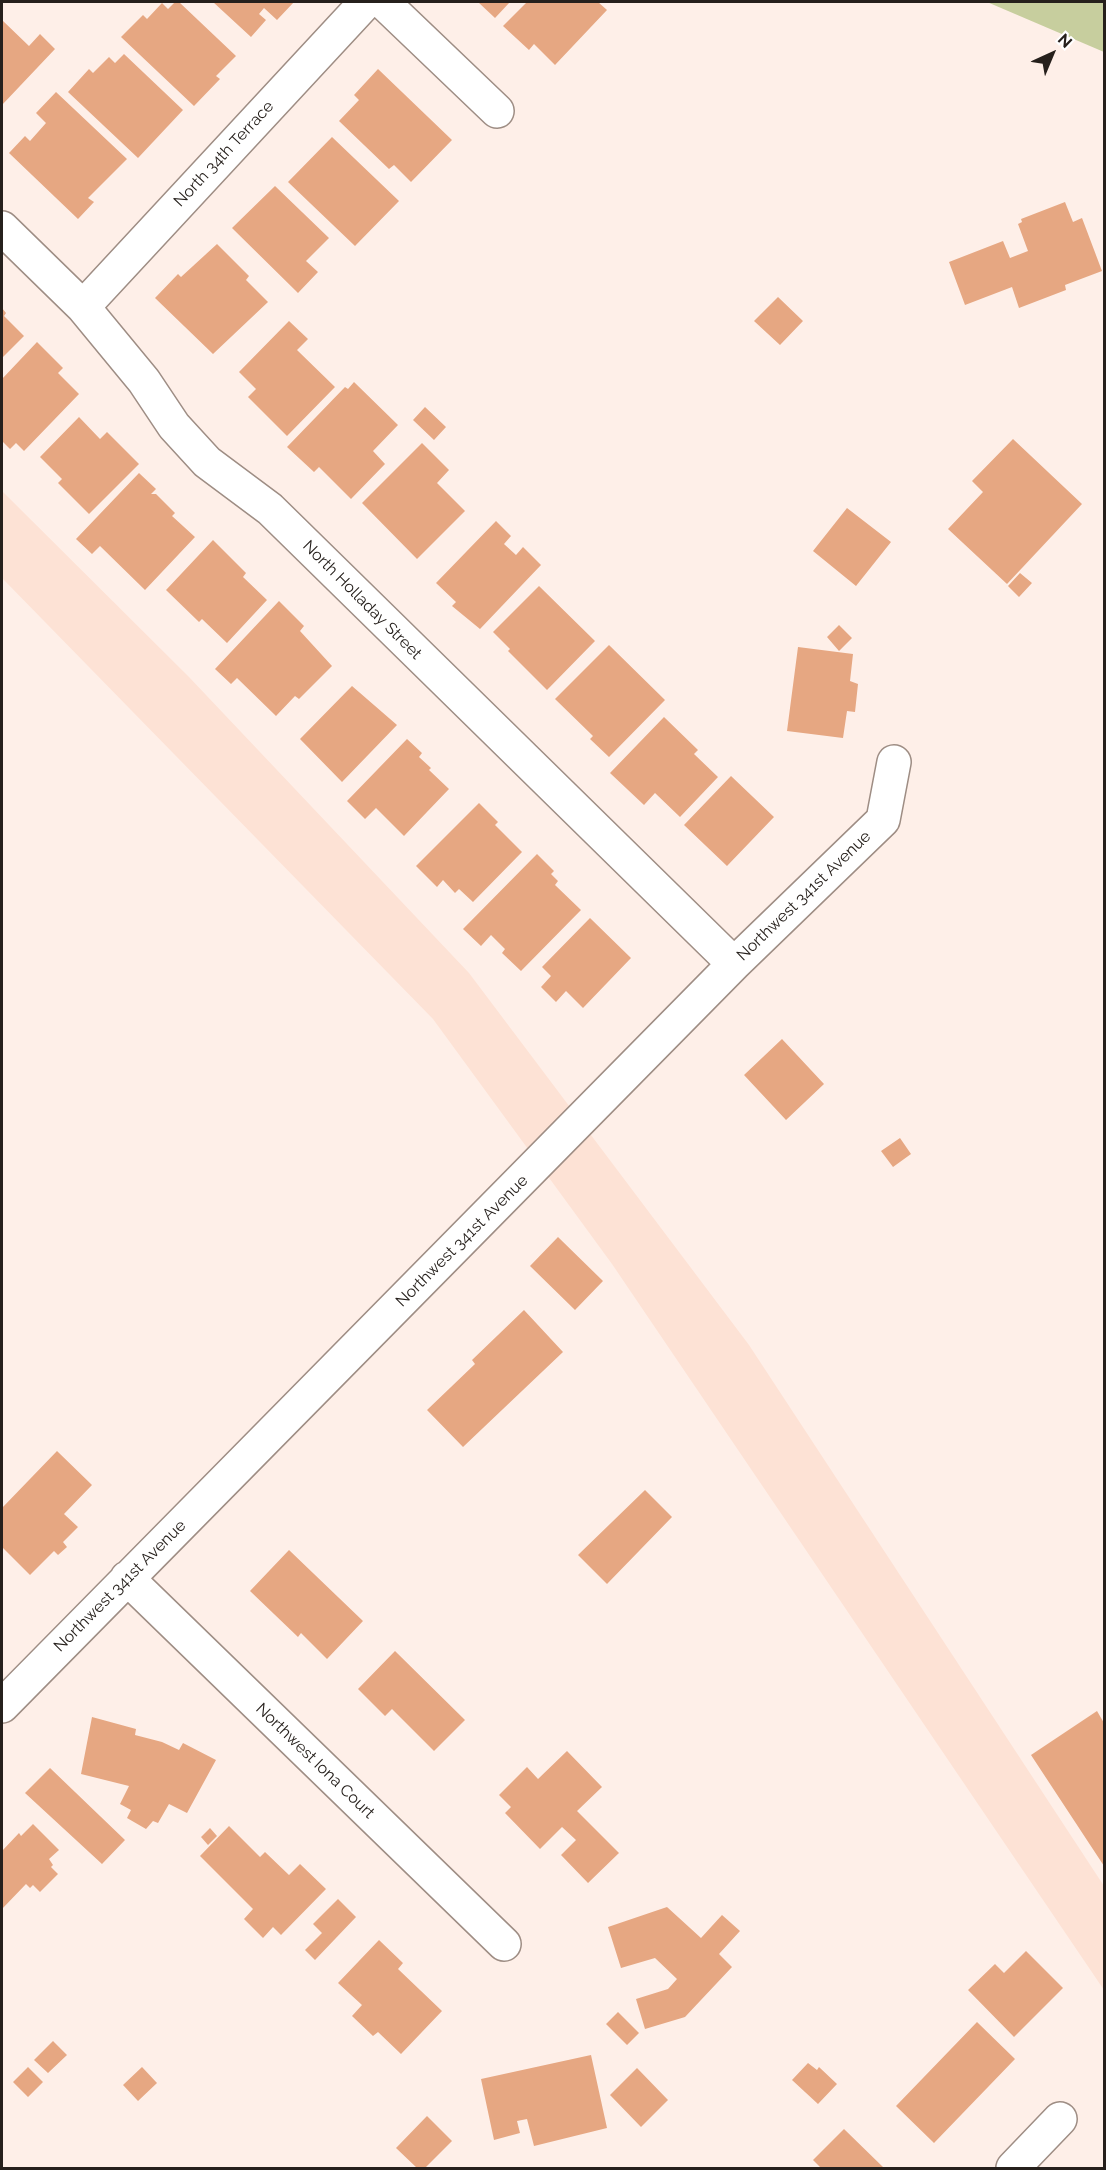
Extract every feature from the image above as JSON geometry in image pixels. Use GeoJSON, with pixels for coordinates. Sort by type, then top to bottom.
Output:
{"type":"FeatureCollection","features":[{"type":"Feature","properties":{"kind":"street","name":"North 34th Terrace"},"geometry":{"type":"LineString","coordinates":[[83,307],[366,2]]}},
{"type":"Feature","properties":{"kind":"street"},"geometry":{"type":"LineString","coordinates":[[383,2],[497,111]]}},
{"type":"Feature","properties":{"kind":"street","name":"North Holladay Street"},"geometry":{"type":"LineString","coordinates":[[2,228],[83,307],[144,381],[174,426],[207,462],[270,509],[734,964]]}},
{"type":"Feature","properties":{"kind":"street","name":"Northwest 341st Avenue"},"geometry":{"type":"LineString","coordinates":[[2,1706],[734,964],[883,820],[894,762]]}},
{"type":"Feature","properties":{"kind":"street","name":"Northwest Iona Court"},"geometry":{"type":"LineString","coordinates":[[127,1578],[504,1944]]}},
{"type":"Feature","properties":{"kind":"street"},"geometry":{"type":"LineString","coordinates":[[1013,2169],[1060,2119]]}},
{"type":"Feature","properties":{"kind":"shaded area"},"geometry":{"type":"Polygon","coordinates":[[[2,491],[189,677],[469,973],[749,1345],[1104,1886],[1104,1990],[612,1264],[433,1019],[2,578],[2,491]]]}},
{"type":"Feature","properties":{"kind":"green space"},"geometry":{"type":"Polygon","coordinates":[[[987,2],[1104,2],[1104,52],[987,2]]]}},
{"type":"Feature","properties":{"kind":"building"},"geometry":{"type":"Polygon","coordinates":[[[175,2],[179,2],[236,56],[216,76],[220,79],[194,106],[121,37],[143,15],[147,19],[162,3],[168,9],[175,2]]]}},
{"type":"Feature","properties":{"kind":"building"},"geometry":{"type":"Polygon","coordinates":[[[213,2],[294,2],[277,20],[264,8],[259,14],[266,20],[251,37],[213,2]]]}},
{"type":"Feature","properties":{"kind":"building"},"geometry":{"type":"Polygon","coordinates":[[[478,2],[510,2],[495,18],[478,2]]]}},
{"type":"Feature","properties":{"kind":"building"},"geometry":{"type":"Polygon","coordinates":[[[527,2],[598,2],[607,10],[555,65],[534,44],[529,50],[503,26],[527,2]]]}},
{"type":"Feature","properties":{"kind":"building"},"geometry":{"type":"Polygon","coordinates":[[[2,20],[29,46],[40,34],[55,49],[2,105],[2,20]]]}},
{"type":"Feature","properties":{"kind":"building"},"geometry":{"type":"Polygon","coordinates":[[[124,54],[183,110],[138,158],[68,92],[89,69],[93,73],[109,57],[115,63],[124,54]]]}},
{"type":"Feature","properties":{"kind":"building"},"geometry":{"type":"Polygon","coordinates":[[[378,69],[452,140],[411,182],[394,165],[389,169],[339,121],[359,100],[354,95],[378,69]]]}},
{"type":"Feature","properties":{"kind":"building"},"geometry":{"type":"Polygon","coordinates":[[[56,92],[127,159],[88,198],[94,202],[78,219],[9,153],[25,136],[30,141],[46,123],[36,113],[56,92]]]}},
{"type":"Feature","properties":{"kind":"building"},"geometry":{"type":"Polygon","coordinates":[[[332,137],[399,201],[355,246],[288,182],[332,137]]]}},
{"type":"Feature","properties":{"kind":"building"},"geometry":{"type":"Polygon","coordinates":[[[275,186],[329,238],[306,261],[318,272],[298,293],[232,228],[275,186]]]}},
{"type":"Feature","properties":{"kind":"building"},"geometry":{"type":"Polygon","coordinates":[[[1065,202],[1073,222],[1082,218],[1102,271],[1065,285],[1066,290],[1019,308],[1012,287],[965,305],[949,262],[1003,241],[1010,258],[1028,251],[1018,224],[1022,222],[1021,219],[1065,202]]]}},
{"type":"Feature","properties":{"kind":"building"},"geometry":{"type":"Polygon","coordinates":[[[217,244],[249,276],[246,280],[268,302],[213,354],[155,298],[178,274],[181,277],[217,244]]]}},
{"type":"Feature","properties":{"kind":"building"},"geometry":{"type":"Polygon","coordinates":[[[778,297],[803,321],[780,345],[754,321],[778,297]]]}},
{"type":"Feature","properties":{"kind":"building"},"geometry":{"type":"Polygon","coordinates":[[[2,308],[6,313],[4,316],[24,336],[2,358],[2,308]]]}},
{"type":"Feature","properties":{"kind":"building"},"geometry":{"type":"Polygon","coordinates":[[[289,321],[308,339],[297,350],[335,387],[287,436],[248,397],[256,389],[239,372],[289,321]]]}},
{"type":"Feature","properties":{"kind":"building"},"geometry":{"type":"Polygon","coordinates":[[[37,342],[63,368],[58,373],[79,394],[24,451],[16,443],[10,449],[2,441],[2,379],[37,342]]]}},
{"type":"Feature","properties":{"kind":"building"},"geometry":{"type":"Polygon","coordinates":[[[354,382],[398,425],[373,451],[385,464],[351,499],[319,467],[314,472],[287,447],[345,387],[348,389],[354,382]]]}},
{"type":"Feature","properties":{"kind":"building"},"geometry":{"type":"Polygon","coordinates":[[[425,407],[446,427],[434,440],[413,420],[425,407]]]}},
{"type":"Feature","properties":{"kind":"building"},"geometry":{"type":"Polygon","coordinates":[[[79,417],[100,439],[107,432],[139,464],[89,514],[58,483],[62,479],[40,457],[79,417]]]}},
{"type":"Feature","properties":{"kind":"building"},"geometry":{"type":"Polygon","coordinates":[[[1013,439],[1082,504],[1007,584],[948,529],[983,492],[972,481],[1013,439]]]}},
{"type":"Feature","properties":{"kind":"building"},"geometry":{"type":"Polygon","coordinates":[[[422,443],[449,470],[437,483],[465,511],[417,559],[362,503],[422,443]]]}},
{"type":"Feature","properties":{"kind":"building"},"geometry":{"type":"Polygon","coordinates":[[[139,473],[156,489],[151,494],[156,494],[175,513],[172,516],[195,537],[145,590],[100,546],[92,554],[76,539],[139,473]]]}},
{"type":"Feature","properties":{"kind":"building"},"geometry":{"type":"Polygon","coordinates":[[[847,508],[891,542],[856,586],[813,551],[847,508]]]}},
{"type":"Feature","properties":{"kind":"building"},"geometry":{"type":"Polygon","coordinates":[[[496,521],[511,536],[504,544],[516,555],[523,547],[541,565],[480,629],[452,606],[456,602],[436,583],[496,521]]]}},
{"type":"Feature","properties":{"kind":"building"},"geometry":{"type":"Polygon","coordinates":[[[213,540],[246,573],[243,577],[267,600],[227,643],[202,619],[199,622],[166,590],[213,540]]]}},
{"type":"Feature","properties":{"kind":"building"},"geometry":{"type":"Polygon","coordinates":[[[1020,573],[1032,583],[1019,597],[1008,586],[1020,573]]]}},
{"type":"Feature","properties":{"kind":"building"},"geometry":{"type":"Polygon","coordinates":[[[539,586],[595,641],[547,690],[508,651],[510,649],[493,632],[539,586]]]}},
{"type":"Feature","properties":{"kind":"building"},"geometry":{"type":"Polygon","coordinates":[[[279,601],[304,626],[300,631],[332,666],[299,699],[295,696],[276,716],[237,678],[231,684],[215,669],[279,601]]]}},
{"type":"Feature","properties":{"kind":"building"},"geometry":{"type":"Polygon","coordinates":[[[839,625],[852,638],[839,651],[827,637],[839,625]]]}},
{"type":"Feature","properties":{"kind":"building"},"geometry":{"type":"Polygon","coordinates":[[[609,645],[665,700],[609,757],[590,739],[593,736],[555,699],[609,645]]]}},
{"type":"Feature","properties":{"kind":"building"},"geometry":{"type":"Polygon","coordinates":[[[798,647],[853,654],[850,681],[858,684],[855,712],[847,711],[843,738],[787,731],[798,647]]]}},
{"type":"Feature","properties":{"kind":"building"},"geometry":{"type":"Polygon","coordinates":[[[352,686],[397,725],[342,782],[300,739],[352,686]]]}},
{"type":"Feature","properties":{"kind":"building"},"geometry":{"type":"Polygon","coordinates":[[[664,717],[698,750],[694,754],[718,777],[680,817],[655,793],[644,805],[610,773],[664,717]]]}},
{"type":"Feature","properties":{"kind":"building"},"geometry":{"type":"Polygon","coordinates":[[[407,739],[422,753],[419,757],[431,768],[429,770],[449,789],[404,836],[376,808],[365,819],[347,801],[407,739]]]}},
{"type":"Feature","properties":{"kind":"building"},"geometry":{"type":"Polygon","coordinates":[[[731,776],[774,817],[727,866],[684,825],[731,776]]]}},
{"type":"Feature","properties":{"kind":"building"},"geometry":{"type":"Polygon","coordinates":[[[479,803],[498,822],[495,825],[522,852],[473,902],[459,889],[455,893],[443,880],[437,887],[416,866],[479,803]]]}},
{"type":"Feature","properties":{"kind":"building"},"geometry":{"type":"Polygon","coordinates":[[[537,854],[554,871],[551,874],[558,881],[555,885],[581,910],[521,971],[502,953],[505,949],[491,935],[481,946],[463,929],[537,854]]]}},
{"type":"Feature","properties":{"kind":"building"},"geometry":{"type":"Polygon","coordinates":[[[590,918],[631,958],[583,1008],[566,991],[556,1002],[541,987],[551,976],[542,967],[590,918]]]}},
{"type":"Feature","properties":{"kind":"building"},"geometry":{"type":"Polygon","coordinates":[[[782,1039],[824,1084],[786,1120],[744,1075],[782,1039]]]}},
{"type":"Feature","properties":{"kind":"building"},"geometry":{"type":"Polygon","coordinates":[[[900,1138],[911,1154],[893,1167],[881,1151],[900,1138]]]}},
{"type":"Feature","properties":{"kind":"building"},"geometry":{"type":"Polygon","coordinates":[[[558,1237],[603,1281],[575,1310],[530,1266],[558,1237]]]}},
{"type":"Feature","properties":{"kind":"building"},"geometry":{"type":"Polygon","coordinates":[[[524,1310],[563,1352],[463,1447],[427,1410],[475,1364],[472,1360],[524,1310]]]}},
{"type":"Feature","properties":{"kind":"building"},"geometry":{"type":"Polygon","coordinates":[[[57,1451],[92,1485],[64,1514],[78,1527],[63,1542],[67,1547],[58,1555],[54,1551],[30,1575],[2,1547],[2,1508],[57,1451]]]}},
{"type":"Feature","properties":{"kind":"building"},"geometry":{"type":"Polygon","coordinates":[[[645,1490],[672,1517],[607,1584],[578,1555],[645,1490]]]}},
{"type":"Feature","properties":{"kind":"building"},"geometry":{"type":"Polygon","coordinates":[[[289,1550],[363,1621],[327,1659],[301,1633],[298,1637],[250,1591],[289,1550]]]}},
{"type":"Feature","properties":{"kind":"building"},"geometry":{"type":"Polygon","coordinates":[[[395,1651],[465,1720],[434,1751],[392,1709],[385,1716],[358,1689],[395,1651]]]}},
{"type":"Feature","properties":{"kind":"building"},"geometry":{"type":"Polygon","coordinates":[[[1097,1711],[1104,1723],[1104,1866],[1031,1755],[1097,1711]]]}},
{"type":"Feature","properties":{"kind":"building"},"geometry":{"type":"Polygon","coordinates":[[[92,1717],[136,1729],[135,1735],[162,1742],[179,1750],[183,1743],[216,1760],[187,1813],[169,1804],[158,1823],[153,1821],[146,1829],[127,1818],[131,1810],[120,1804],[129,1786],[81,1774],[92,1717]]]}},
{"type":"Feature","properties":{"kind":"building"},"geometry":{"type":"Polygon","coordinates":[[[567,1751],[602,1787],[577,1811],[619,1853],[588,1883],[561,1855],[576,1840],[562,1827],[540,1849],[505,1813],[511,1807],[499,1795],[527,1767],[538,1779],[567,1751]]]}},
{"type":"Feature","properties":{"kind":"building"},"geometry":{"type":"Polygon","coordinates":[[[50,1768],[125,1840],[102,1864],[25,1793],[50,1768]]]}},
{"type":"Feature","properties":{"kind":"building"},"geometry":{"type":"Polygon","coordinates":[[[33,1824],[59,1850],[49,1859],[53,1865],[51,1867],[58,1874],[40,1892],[33,1885],[30,1888],[26,1884],[2,1909],[2,1851],[19,1833],[21,1836],[33,1824]]]}},
{"type":"Feature","properties":{"kind":"building"},"geometry":{"type":"Polygon","coordinates":[[[229,1826],[260,1857],[265,1852],[289,1875],[300,1864],[326,1889],[281,1935],[273,1927],[263,1938],[244,1919],[253,1909],[200,1856],[229,1826]]]}},
{"type":"Feature","properties":{"kind":"building"},"geometry":{"type":"Polygon","coordinates":[[[210,1828],[217,1836],[208,1845],[201,1837],[210,1828]]]}},
{"type":"Feature","properties":{"kind":"building"},"geometry":{"type":"Polygon","coordinates":[[[338,1899],[356,1917],[315,1960],[305,1950],[322,1933],[313,1924],[338,1899]]]}},
{"type":"Feature","properties":{"kind":"building"},"geometry":{"type":"Polygon","coordinates":[[[667,1907],[701,1938],[722,1915],[740,1931],[719,1954],[732,1967],[685,2017],[645,2029],[636,1999],[668,1989],[677,1979],[655,1958],[621,1968],[608,1927],[667,1907]]]}},
{"type":"Feature","properties":{"kind":"building"},"geometry":{"type":"Polygon","coordinates":[[[379,1940],[403,1963],[398,1969],[442,2011],[401,2054],[378,2032],[373,2036],[352,2016],[362,2005],[338,1983],[379,1940]]]}},
{"type":"Feature","properties":{"kind":"building"},"geometry":{"type":"Polygon","coordinates":[[[1026,1951],[1063,1988],[1014,2037],[968,1990],[995,1964],[1004,1973],[1026,1951]]]}},
{"type":"Feature","properties":{"kind":"building"},"geometry":{"type":"Polygon","coordinates":[[[618,2012],[639,2033],[627,2045],[606,2024],[618,2012]]]}},
{"type":"Feature","properties":{"kind":"building"},"geometry":{"type":"Polygon","coordinates":[[[977,2022],[1015,2059],[934,2143],[896,2106],[977,2022]]]}},
{"type":"Feature","properties":{"kind":"building"},"geometry":{"type":"Polygon","coordinates":[[[53,2041],[67,2055],[48,2073],[34,2060],[53,2041]]]}},
{"type":"Feature","properties":{"kind":"building"},"geometry":{"type":"Polygon","coordinates":[[[591,2055],[607,2128],[534,2146],[527,2119],[517,2121],[520,2133],[494,2140],[481,2079],[591,2055]]]}},
{"type":"Feature","properties":{"kind":"building"},"geometry":{"type":"Polygon","coordinates":[[[808,2063],[817,2070],[819,2067],[837,2084],[818,2104],[792,2080],[808,2063]]]}},
{"type":"Feature","properties":{"kind":"building"},"geometry":{"type":"Polygon","coordinates":[[[28,2067],[43,2082],[28,2097],[13,2082],[28,2067]]]}},
{"type":"Feature","properties":{"kind":"building"},"geometry":{"type":"Polygon","coordinates":[[[142,2067],[157,2083],[138,2101],[123,2085],[142,2067]]]}},
{"type":"Feature","properties":{"kind":"building"},"geometry":{"type":"Polygon","coordinates":[[[637,2068],[668,2100],[641,2127],[610,2095],[637,2068]]]}},
{"type":"Feature","properties":{"kind":"building"},"geometry":{"type":"Polygon","coordinates":[[[427,2116],[452,2141],[425,2168],[417,2168],[396,2148],[427,2116]]]}},
{"type":"Feature","properties":{"kind":"building"},"geometry":{"type":"Polygon","coordinates":[[[844,2129],[884,2168],[821,2168],[813,2160],[844,2129]]]}}]}
